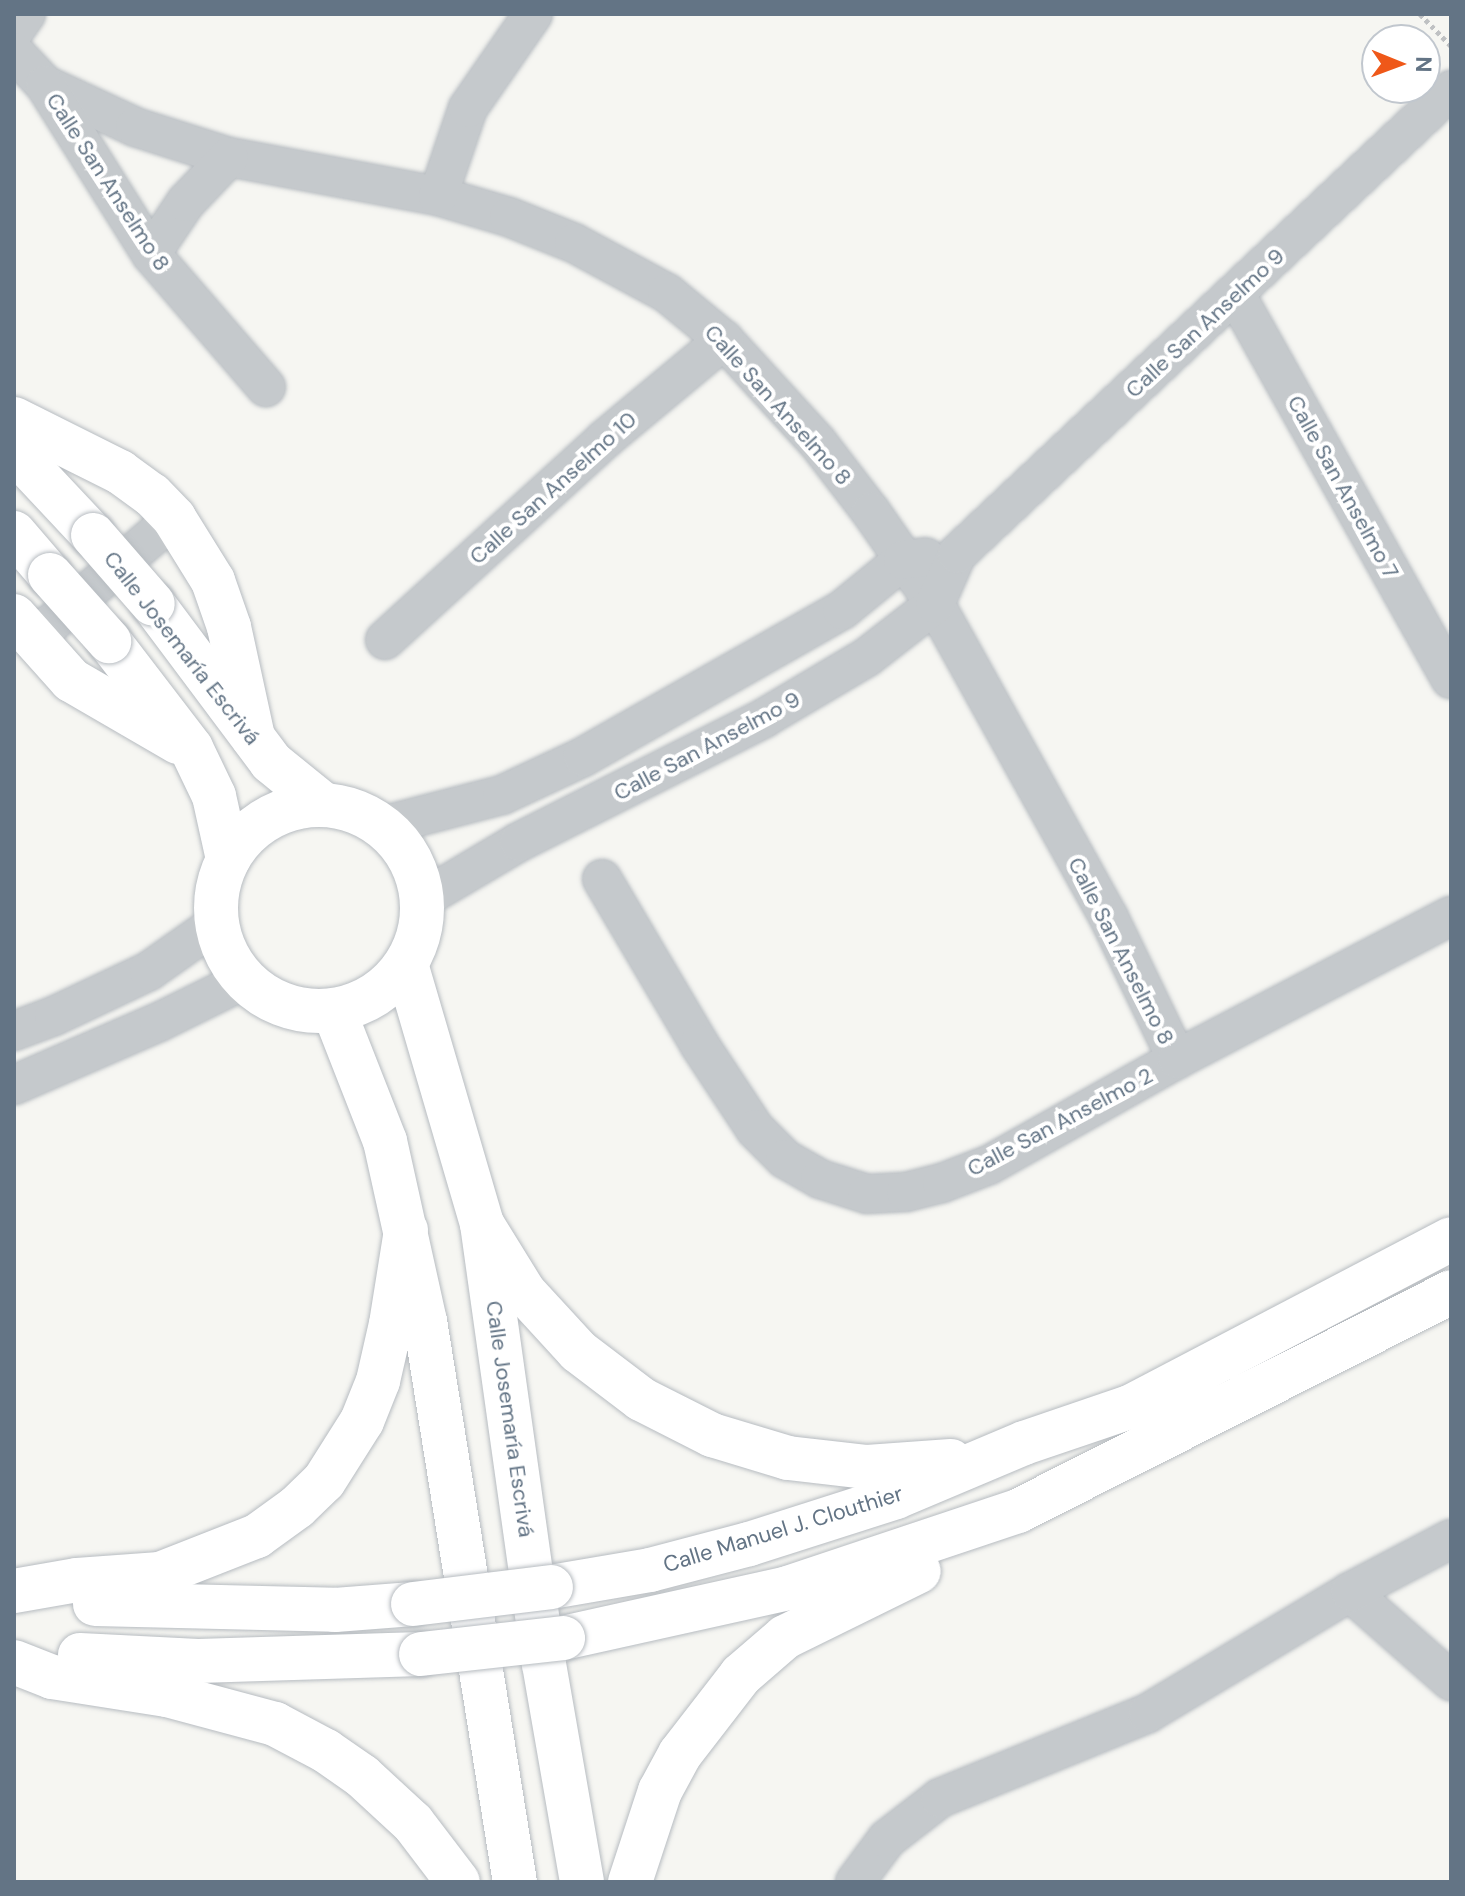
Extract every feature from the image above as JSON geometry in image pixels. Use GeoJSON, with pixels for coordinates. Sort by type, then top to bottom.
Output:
{"type":"FeatureCollection","features":[{"type":"Feature","properties":{"kind":"main road"},"geometry":{"type":"LineString","coordinates":[[14,419],[120,472],[152,495],[174,518],[213,581],[229,627],[253,737]]}},
{"type":"Feature","properties":{"kind":"main road","name":"Calle Josemaría Escrivá"},"geometry":{"type":"LineString","coordinates":[[14,451],[153,604],[271,762],[324,805]]}},
{"type":"Feature","properties":{"kind":"main road"},"geometry":{"type":"LineString","coordinates":[[14,533],[109,641],[191,748],[214,796],[228,859]]}},
{"type":"Feature","properties":{"kind":"main road"},"geometry":{"type":"LineString","coordinates":[[23,628],[71,680],[158,733],[191,748]]}},
{"type":"Feature","properties":{"kind":"main road"},"geometry":{"type":"LineString","coordinates":[[324,805],[354,811],[382,826],[410,859],[421,900],[419,934],[406,964],[375,995],[334,1011],[309,1012],[285,1006],[263,995],[244,980],[222,944],[216,901],[228,859],[242,840],[279,813],[324,805]]}},
{"type":"Feature","properties":{"kind":"main road","name":"Calle Josemaría Escrivá"},"geometry":{"type":"LineString","coordinates":[[406,964],[482,1224],[544,1664],[582,1882]]}},
{"type":"Feature","properties":{"kind":"main road"},"geometry":{"type":"LineString","coordinates":[[334,1011],[385,1141],[406,1230],[445,1433],[515,1882]]}},
{"type":"Feature","properties":{"kind":"main road"},"geometry":{"type":"LineString","coordinates":[[482,1224],[524,1292],[578,1351],[641,1399],[712,1435],[788,1458],[867,1467],[946,1462],[1024,1443]]}},
{"type":"Feature","properties":{"kind":"main road"},"geometry":{"type":"LineString","coordinates":[[14,1591],[77,1580],[160,1574],[257,1536],[297,1507],[331,1473],[362,1421],[378,1381],[406,1230]]}},
{"type":"Feature","properties":{"kind":"main road","name":"Calle Manuel J. Clouthier"},"geometry":{"type":"LineString","coordinates":[[14,1599],[335,1610],[551,1587],[650,1570],[749,1544],[896,1497],[1024,1443],[1130,1407],[1451,1239]]}},
{"type":"Feature","properties":{"kind":"main road"},"geometry":{"type":"LineString","coordinates":[[14,1652],[198,1661],[421,1654],[563,1638],[788,1588],[1018,1511],[1451,1292]]}},
{"type":"Feature","properties":{"kind":"main road"},"geometry":{"type":"LineString","coordinates":[[630,1882],[655,1804],[680,1754],[741,1675],[785,1637],[995,1534],[1018,1511]]}},
{"type":"Feature","properties":{"kind":"main road"},"geometry":{"type":"LineString","coordinates":[[14,1662],[52,1677],[167,1695],[275,1724],[326,1751],[362,1776],[413,1823],[458,1882]]}},
{"type":"Feature","properties":{"kind":"street"},"geometry":{"type":"LineString","coordinates":[[14,31],[26,14]]}},
{"type":"Feature","properties":{"kind":"street"},"geometry":{"type":"LineString","coordinates":[[438,196],[468,108],[533,14]]}},
{"type":"Feature","properties":{"kind":"street","name":"Calle San Anselmo 8"},"geometry":{"type":"LineString","coordinates":[[14,52],[45,85],[151,254],[266,387]]}},
{"type":"Feature","properties":{"kind":"street","name":"Calle San Anselmo 8"},"geometry":{"type":"LineString","coordinates":[[45,85],[135,127],[229,157],[438,196],[509,217],[625,268],[667,293],[724,340],[818,443],[935,604],[1109,918],[1177,1059]]}},
{"type":"Feature","properties":{"kind":"street","name":"Calle San Anselmo 9"},"geometry":{"type":"LineString","coordinates":[[421,900],[519,842],[764,718],[867,657],[935,604],[957,554],[1451,90]]}},
{"type":"Feature","properties":{"kind":"street"},"geometry":{"type":"LineString","coordinates":[[151,254],[186,202],[229,157]]}},
{"type":"Feature","properties":{"kind":"street","name":"Calle San Anselmo 7"},"geometry":{"type":"LineString","coordinates":[[1236,295],[1451,679]]}},
{"type":"Feature","properties":{"kind":"street","name":"Calle San Anselmo 10"},"geometry":{"type":"LineString","coordinates":[[385,640],[605,439],[724,340]]}},
{"type":"Feature","properties":{"kind":"street"},"geometry":{"type":"LineString","coordinates":[[23,628],[174,518]]}},
{"type":"Feature","properties":{"kind":"street"},"geometry":{"type":"LineString","coordinates":[[382,826],[502,795],[583,757],[842,610],[903,560],[957,554]]}},
{"type":"Feature","properties":{"kind":"street","name":"Calle San Anselmo 2"},"geometry":{"type":"LineString","coordinates":[[602,879],[699,1044],[755,1129],[785,1159],[832,1183],[867,1194],[906,1192],[942,1183],[989,1165],[1177,1059],[1451,916]]}},
{"type":"Feature","properties":{"kind":"street"},"geometry":{"type":"LineString","coordinates":[[14,1031],[54,1016],[149,971],[217,923]]}},
{"type":"Feature","properties":{"kind":"street"},"geometry":{"type":"LineString","coordinates":[[14,1085],[159,1022],[244,980]]}},
{"type":"Feature","properties":{"kind":"street"},"geometry":{"type":"LineString","coordinates":[[855,1882],[887,1839],[940,1798],[1148,1713],[1350,1592],[1451,1539]]}},
{"type":"Feature","properties":{"kind":"street"},"geometry":{"type":"LineString","coordinates":[[1350,1592],[1451,1681]]}},
{"type":"Feature","properties":{"kind":"path"},"geometry":{"type":"LineString","coordinates":[[1420,14],[1451,46]]}}]}
